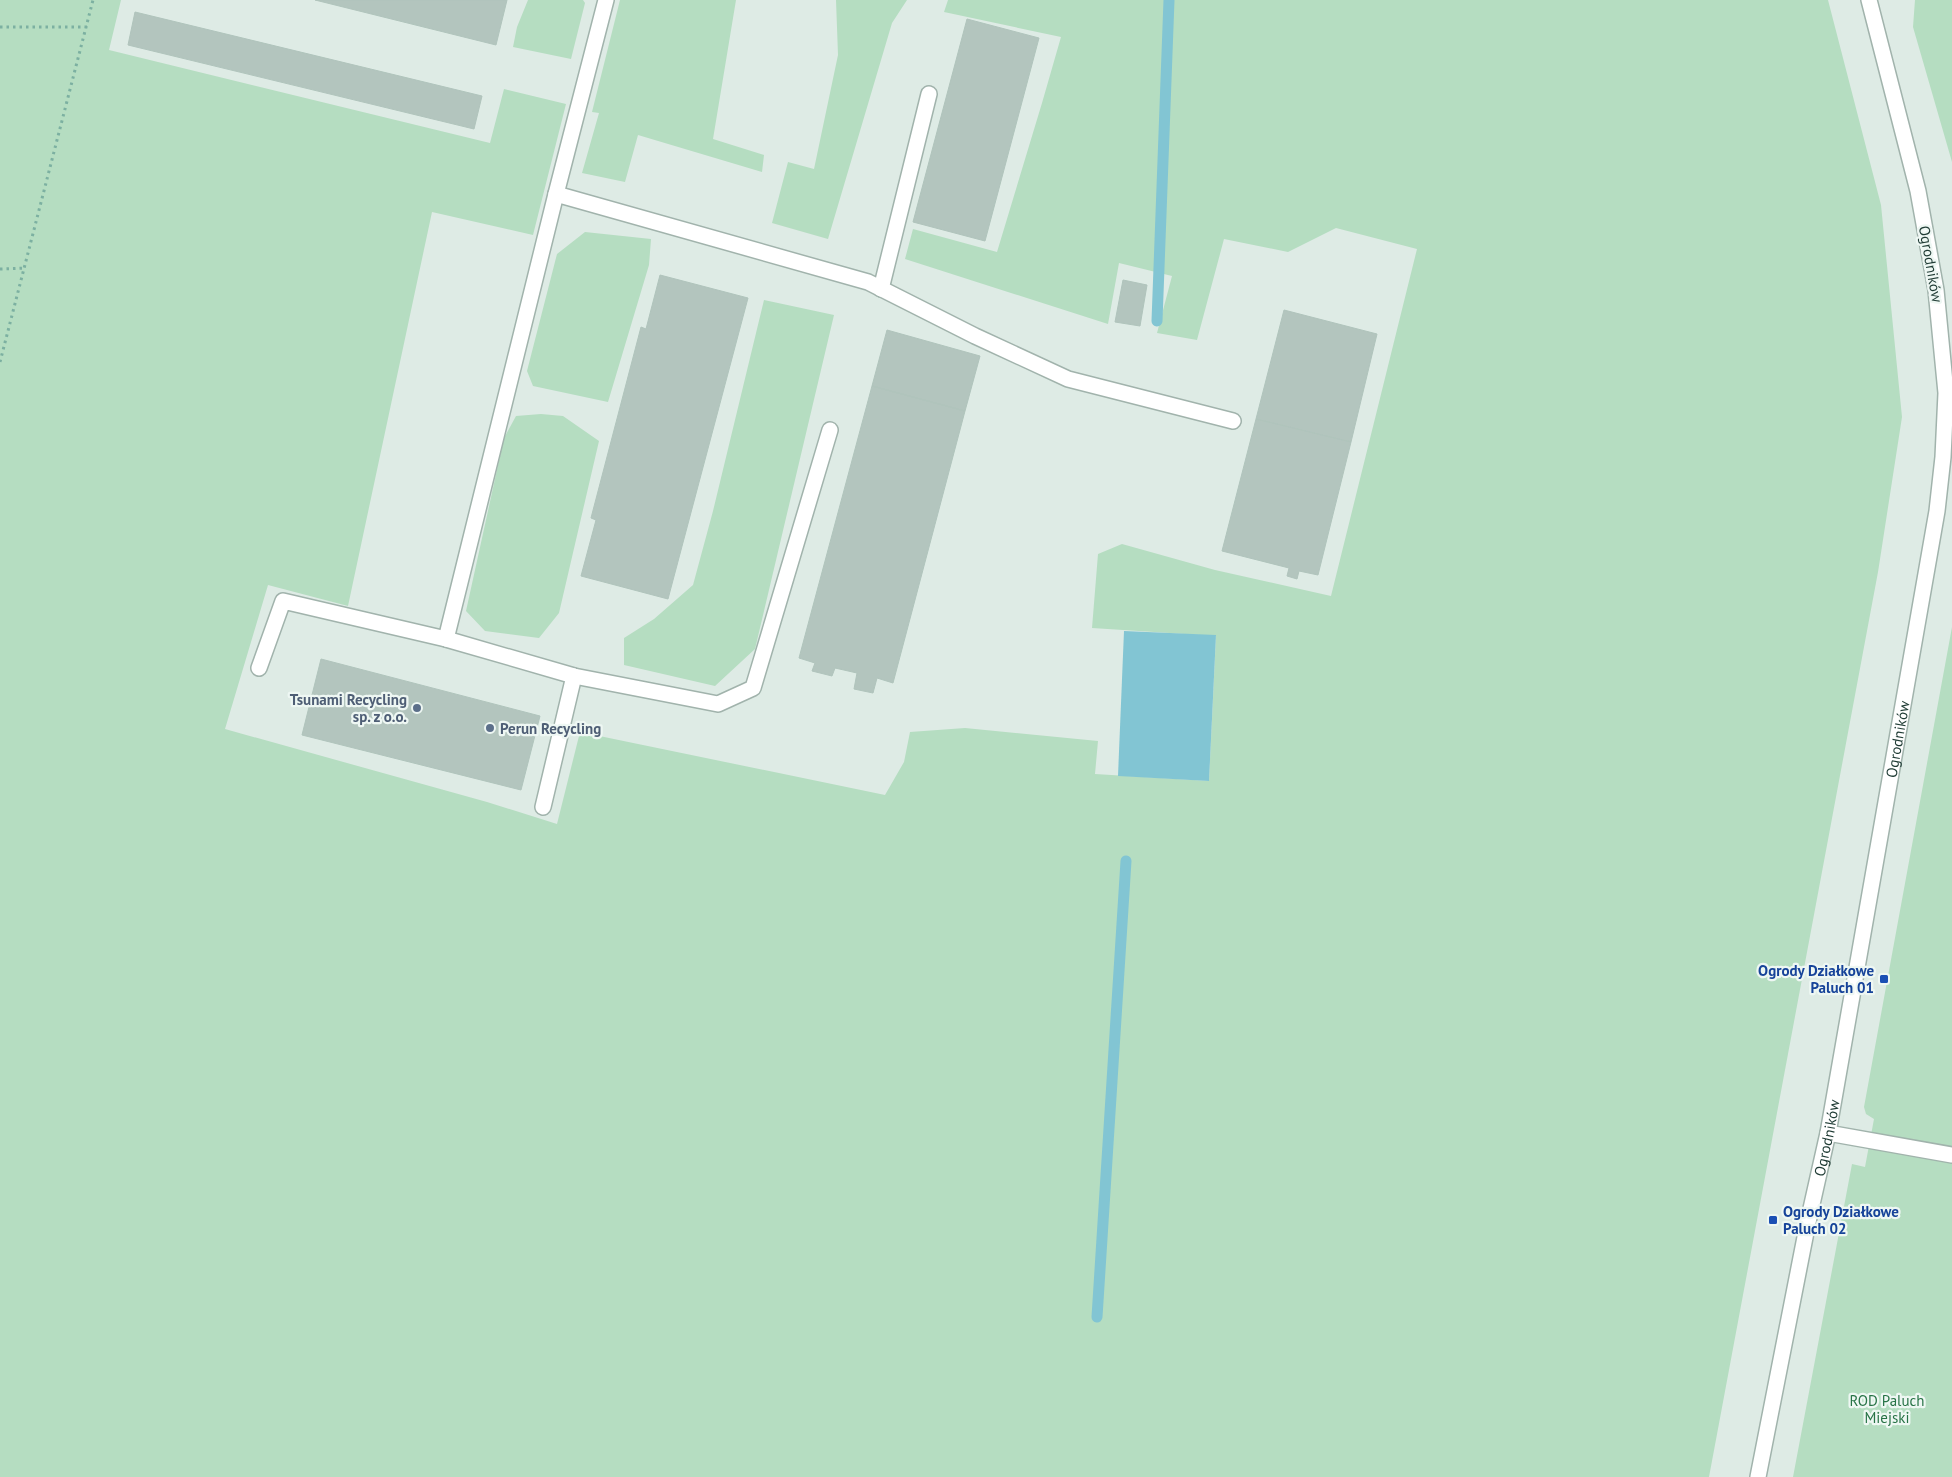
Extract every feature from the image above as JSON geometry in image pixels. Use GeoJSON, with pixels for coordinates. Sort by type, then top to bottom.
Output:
{"type":"FeatureCollection","features":[{"type":"Feature","properties":{"kind":"street"},"geometry":{"type":"LineString","coordinates":[[446,638],[606,0]]}},
{"type":"Feature","properties":{"kind":"street","name":"Ogrodników"},"geometry":{"type":"LineString","coordinates":[[1758,1477],[1808,1222],[1828,1133],[1937,511],[1943,457],[1946,393],[1936,290],[1918,191],[1869,0]]}},
{"type":"Feature","properties":{"kind":"street"},"geometry":{"type":"LineString","coordinates":[[881,288],[929,94]]}},
{"type":"Feature","properties":{"kind":"street"},"geometry":{"type":"LineString","coordinates":[[556,194],[868,282],[975,336],[1068,379],[1233,421]]}},
{"type":"Feature","properties":{"kind":"street"},"geometry":{"type":"LineString","coordinates":[[260,668],[283,601],[446,638],[574,676],[718,704],[753,688],[830,430]]}},
{"type":"Feature","properties":{"kind":"street"},"geometry":{"type":"LineString","coordinates":[[543,807],[574,676]]}},
{"type":"Feature","properties":{"kind":"street"},"geometry":{"type":"LineString","coordinates":[[1828,1133],[1952,1155]]}},
{"type":"Feature","properties":{"kind":"path"},"geometry":{"type":"LineString","coordinates":[[0,362],[26,268],[93,0]]}},
{"type":"Feature","properties":{"kind":"path"},"geometry":{"type":"LineString","coordinates":[[0,27],[86,27]]}},
{"type":"Feature","properties":{"kind":"path"},"geometry":{"type":"LineString","coordinates":[[0,268],[26,268]]}},
{"type":"Feature","properties":{"kind":"green space"},"geometry":{"type":"Polygon","coordinates":[[[0,0],[121,0],[109,50],[490,143],[504,89],[566,104],[533,235],[432,212],[348,606],[268,585],[225,729],[487,802],[557,824],[580,732],[885,795],[904,762],[910,732],[965,728],[1098,741],[1095,774],[1209,781],[1216,636],[1092,628],[1098,554],[1122,544],[1215,570],[1331,596],[1417,249],[1336,228],[1288,252],[1224,239],[1197,340],[1157,333],[1172,276],[1119,263],[1108,324],[905,259],[913,229],[997,252],[1061,37],[944,12],[948,0],[1828,0],[1881,205],[1902,417],[1878,572],[1709,1477],[0,1477],[0,0]]]}},
{"type":"Feature","properties":{"kind":"green space"},"geometry":{"type":"Polygon","coordinates":[[[528,0],[583,0],[585,3],[571,59],[513,47],[517,27],[528,0]]]}},
{"type":"Feature","properties":{"kind":"green space"},"geometry":{"type":"Polygon","coordinates":[[[620,0],[736,0],[713,139],[764,155],[762,172],[638,135],[625,182],[582,173],[599,113],[592,112],[620,0]]]}},
{"type":"Feature","properties":{"kind":"green space"},"geometry":{"type":"Polygon","coordinates":[[[836,0],[907,0],[892,23],[828,239],[772,223],[788,162],[814,169],[838,55],[836,0]]]}},
{"type":"Feature","properties":{"kind":"green space"},"geometry":{"type":"Polygon","coordinates":[[[1915,0],[1952,0],[1952,162],[1913,27],[1915,0]]]}},
{"type":"Feature","properties":{"kind":"green space"},"geometry":{"type":"Polygon","coordinates":[[[585,232],[651,239],[649,265],[608,402],[533,386],[527,371],[557,254],[585,232]]]}},
{"type":"Feature","properties":{"kind":"green space"},"geometry":{"type":"Polygon","coordinates":[[[764,300],[834,315],[755,649],[715,686],[624,665],[624,638],[654,619],[693,585],[713,511],[764,300]]]}},
{"type":"Feature","properties":{"kind":"green space"},"geometry":{"type":"Polygon","coordinates":[[[541,414],[563,416],[599,441],[559,613],[539,638],[485,631],[466,611],[504,438],[516,416],[541,414]]]}},
{"type":"Feature","properties":{"kind":"green space","name":"ROD Paluch Miejski"},"geometry":{"type":"Polygon","coordinates":[[[1952,627],[1952,1477],[1793,1477],[1852,1164],[1865,1167],[1874,1119],[1866,1114],[1864,1107],[1952,627]]]}},
{"type":"Feature","properties":{"kind":"water"},"geometry":{"type":"Polygon","coordinates":[[[1124,631],[1216,635],[1209,781],[1118,776],[1124,631]]]}},
{"type":"Feature","properties":{"kind":"building"},"geometry":{"type":"Polygon","coordinates":[[[315,0],[507,0],[496,45],[315,0]]]}},
{"type":"Feature","properties":{"kind":"building"},"geometry":{"type":"Polygon","coordinates":[[[135,12],[482,96],[474,129],[128,45],[135,12]]]}},
{"type":"Feature","properties":{"kind":"building"},"geometry":{"type":"Polygon","coordinates":[[[967,19],[1039,38],[985,241],[913,222],[967,19]]]}},
{"type":"Feature","properties":{"kind":"building"},"geometry":{"type":"Polygon","coordinates":[[[660,275],[748,298],[668,599],[581,576],[596,520],[591,518],[641,327],[646,329],[660,275]]]}},
{"type":"Feature","properties":{"kind":"building"},"geometry":{"type":"Polygon","coordinates":[[[1123,280],[1147,285],[1140,326],[1115,322],[1123,280]]]}},
{"type":"Feature","properties":{"kind":"building"},"geometry":{"type":"Polygon","coordinates":[[[1284,310],[1377,334],[1351,442],[1256,419],[1284,310]]]}},
{"type":"Feature","properties":{"kind":"building"},"geometry":{"type":"Polygon","coordinates":[[[887,330],[980,356],[965,411],[872,386],[887,330]]]}},
{"type":"Feature","properties":{"kind":"building"},"geometry":{"type":"Polygon","coordinates":[[[872,386],[965,411],[893,683],[877,678],[873,693],[854,689],[857,673],[835,668],[832,676],[812,671],[815,663],[799,658],[872,386]]]}},
{"type":"Feature","properties":{"kind":"building"},"geometry":{"type":"Polygon","coordinates":[[[1256,419],[1351,442],[1318,575],[1299,571],[1297,579],[1287,576],[1289,568],[1222,551],[1256,419]]]}},
{"type":"Feature","properties":{"kind":"building"},"geometry":{"type":"Polygon","coordinates":[[[321,659],[540,716],[521,790],[302,735],[321,659]]]}},
{"type":"Feature","properties":{"kind":"waterway"},"geometry":{"type":"LineString","coordinates":[[1157,321],[1169,0]]}},
{"type":"Feature","properties":{"kind":"waterway"},"geometry":{"type":"LineString","coordinates":[[1097,1317],[1126,861]]}},
{"type":"Feature","properties":{"kind":"place","name":"Tsunami Recycling sp. z o.o."},"geometry":{"type":"Point","coordinates":[417,708]}},
{"type":"Feature","properties":{"kind":"place","name":"Perun Recycling"},"geometry":{"type":"Point","coordinates":[490,728]}},
{"type":"Feature","properties":{"kind":"place","name":"Ogrody Działkowe Paluch 01"},"geometry":{"type":"Point","coordinates":[1884,979]}},
{"type":"Feature","properties":{"kind":"place","name":"Ogrody Działkowe Paluch 02"},"geometry":{"type":"Point","coordinates":[1773,1220]}}]}
